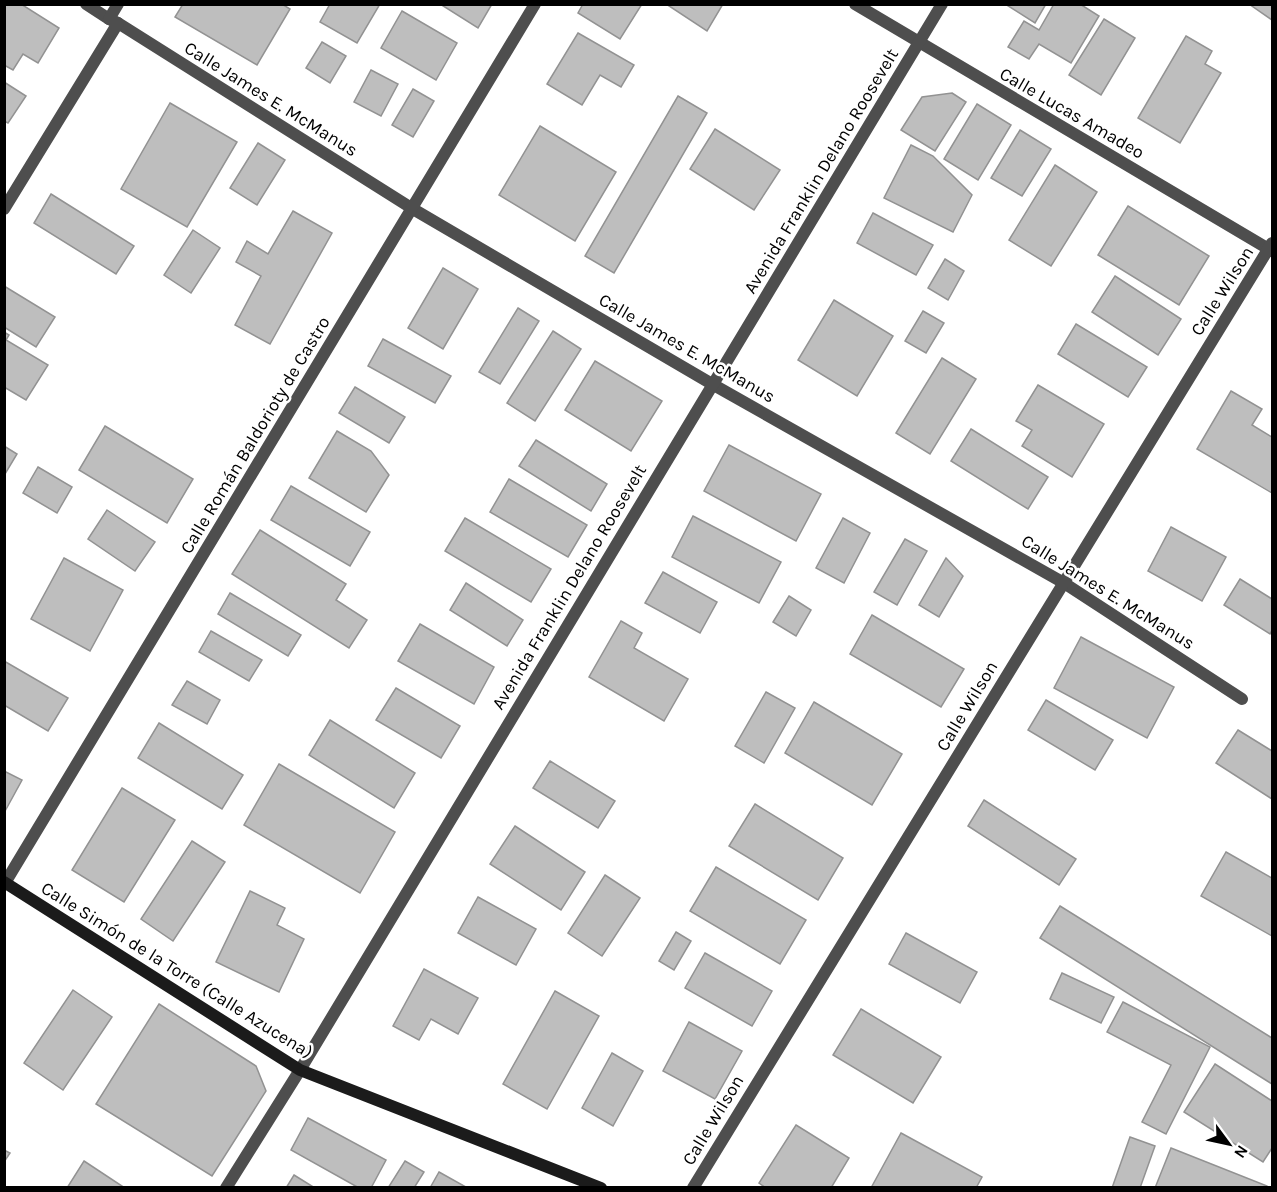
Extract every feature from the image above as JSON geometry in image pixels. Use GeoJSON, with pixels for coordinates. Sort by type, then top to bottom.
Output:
{"type":"FeatureCollection","features":[{"type":"Feature","properties":{"kind":"street","name":"Calle James E. McManus"},"geometry":{"type":"LineString","coordinates":[[86,4],[412,209],[712,384],[1064,582],[1242,699]]}},
{"type":"Feature","properties":{"kind":"street"},"geometry":{"type":"LineString","coordinates":[[4,209],[113,21],[118,4]]}},
{"type":"Feature","properties":{"kind":"street","name":"Calle Román Baldorioty de Castro"},"geometry":{"type":"LineString","coordinates":[[5,883],[535,4]]}},
{"type":"Feature","properties":{"kind":"street","name":"Calle Lucas Amadeo"},"geometry":{"type":"LineString","coordinates":[[855,4],[919,44],[1271,247]]}},
{"type":"Feature","properties":{"kind":"street","name":"Avenida Franklin Delano Roosevelt"},"geometry":{"type":"LineString","coordinates":[[226,1188],[300,1070],[942,4]]}},
{"type":"Feature","properties":{"kind":"street","name":"Calle Wilson"},"geometry":{"type":"LineString","coordinates":[[693,1188],[1271,247]]}},
{"type":"Feature","properties":{"kind":"street","name":"Calle Simón de la Torre (Calle Azucena)"},"geometry":{"type":"LineString","coordinates":[[5,883],[300,1070],[601,1188]]}},
{"type":"Feature","properties":{"kind":"building"},"geometry":{"type":"Polygon","coordinates":[[[4,4],[21,4],[59,28],[38,63],[23,54],[13,70],[4,65],[4,4]]]}},
{"type":"Feature","properties":{"kind":"building"},"geometry":{"type":"Polygon","coordinates":[[[183,4],[282,4],[290,9],[257,65],[175,17],[183,4]]]}},
{"type":"Feature","properties":{"kind":"building"},"geometry":{"type":"Polygon","coordinates":[[[330,4],[380,4],[357,43],[320,22],[330,4]]]}},
{"type":"Feature","properties":{"kind":"building"},"geometry":{"type":"Polygon","coordinates":[[[440,4],[492,4],[478,28],[440,4]]]}},
{"type":"Feature","properties":{"kind":"building"},"geometry":{"type":"Polygon","coordinates":[[[583,4],[642,4],[620,39],[578,13],[583,4]]]}},
{"type":"Feature","properties":{"kind":"building"},"geometry":{"type":"Polygon","coordinates":[[[666,4],[723,4],[707,31],[666,4]]]}},
{"type":"Feature","properties":{"kind":"building"},"geometry":{"type":"Polygon","coordinates":[[[1005,4],[1046,4],[1035,23],[1005,4]]]}},
{"type":"Feature","properties":{"kind":"building"},"geometry":{"type":"Polygon","coordinates":[[[1054,4],[1080,4],[1099,16],[1071,63],[1039,44],[1029,59],[1008,47],[1024,21],[1039,30],[1054,4]]]}},
{"type":"Feature","properties":{"kind":"building"},"geometry":{"type":"Polygon","coordinates":[[[1249,4],[1272,4],[1272,20],[1249,4]]]}},
{"type":"Feature","properties":{"kind":"building"},"geometry":{"type":"Polygon","coordinates":[[[402,11],[457,43],[436,80],[381,48],[402,11]]]}},
{"type":"Feature","properties":{"kind":"building"},"geometry":{"type":"Polygon","coordinates":[[[1104,19],[1135,38],[1101,95],[1069,75],[1104,19]]]}},
{"type":"Feature","properties":{"kind":"building"},"geometry":{"type":"Polygon","coordinates":[[[578,33],[634,65],[621,87],[600,75],[582,105],[547,84],[578,33]]]}},
{"type":"Feature","properties":{"kind":"building"},"geometry":{"type":"Polygon","coordinates":[[[1186,36],[1212,51],[1205,64],[1221,73],[1180,143],[1138,118],[1186,36]]]}},
{"type":"Feature","properties":{"kind":"building"},"geometry":{"type":"Polygon","coordinates":[[[322,42],[346,56],[330,83],[306,68],[322,42]]]}},
{"type":"Feature","properties":{"kind":"building"},"geometry":{"type":"Polygon","coordinates":[[[371,70],[398,84],[381,116],[354,102],[371,70]]]}},
{"type":"Feature","properties":{"kind":"building"},"geometry":{"type":"Polygon","coordinates":[[[4,82],[26,96],[8,123],[4,121],[4,82]]]}},
{"type":"Feature","properties":{"kind":"building"},"geometry":{"type":"Polygon","coordinates":[[[413,89],[434,101],[413,137],[392,125],[413,89]]]}},
{"type":"Feature","properties":{"kind":"building"},"geometry":{"type":"Polygon","coordinates":[[[952,93],[966,102],[935,151],[901,130],[922,97],[952,93]]]}},
{"type":"Feature","properties":{"kind":"building"},"geometry":{"type":"Polygon","coordinates":[[[678,96],[707,113],[614,273],[585,256],[678,96]]]}},
{"type":"Feature","properties":{"kind":"building"},"geometry":{"type":"Polygon","coordinates":[[[170,103],[237,142],[187,227],[121,189],[170,103]]]}},
{"type":"Feature","properties":{"kind":"building"},"geometry":{"type":"Polygon","coordinates":[[[977,104],[1011,125],[978,180],[944,159],[977,104]]]}},
{"type":"Feature","properties":{"kind":"building"},"geometry":{"type":"Polygon","coordinates":[[[540,126],[616,172],[575,241],[499,195],[540,126]]]}},
{"type":"Feature","properties":{"kind":"building"},"geometry":{"type":"Polygon","coordinates":[[[715,129],[780,170],[754,210],[690,169],[715,129]]]}},
{"type":"Feature","properties":{"kind":"building"},"geometry":{"type":"Polygon","coordinates":[[[1020,130],[1051,149],[1022,196],[991,178],[1020,130]]]}},
{"type":"Feature","properties":{"kind":"building"},"geometry":{"type":"Polygon","coordinates":[[[258,143],[285,160],[257,205],[230,188],[258,143]]]}},
{"type":"Feature","properties":{"kind":"building"},"geometry":{"type":"Polygon","coordinates":[[[911,145],[933,156],[972,195],[953,232],[884,198],[911,145]]]}},
{"type":"Feature","properties":{"kind":"building"},"geometry":{"type":"Polygon","coordinates":[[[1055,165],[1097,192],[1051,266],[1009,240],[1055,165]]]}},
{"type":"Feature","properties":{"kind":"building"},"geometry":{"type":"Polygon","coordinates":[[[51,194],[134,246],[116,274],[34,223],[51,194]]]}},
{"type":"Feature","properties":{"kind":"building"},"geometry":{"type":"Polygon","coordinates":[[[1128,206],[1209,256],[1179,305],[1098,255],[1128,206]]]}},
{"type":"Feature","properties":{"kind":"building"},"geometry":{"type":"Polygon","coordinates":[[[293,211],[332,233],[270,344],[235,325],[261,276],[236,262],[247,241],[268,254],[293,211]]]}},
{"type":"Feature","properties":{"kind":"building"},"geometry":{"type":"Polygon","coordinates":[[[873,213],[933,245],[916,275],[857,243],[873,213]]]}},
{"type":"Feature","properties":{"kind":"building"},"geometry":{"type":"Polygon","coordinates":[[[193,230],[220,248],[191,293],[164,275],[193,230]]]}},
{"type":"Feature","properties":{"kind":"building"},"geometry":{"type":"Polygon","coordinates":[[[945,259],[964,271],[948,300],[928,288],[945,259]]]}},
{"type":"Feature","properties":{"kind":"building"},"geometry":{"type":"Polygon","coordinates":[[[443,268],[478,289],[443,349],[408,328],[443,268]]]}},
{"type":"Feature","properties":{"kind":"building"},"geometry":{"type":"Polygon","coordinates":[[[1115,276],[1181,319],[1158,355],[1092,312],[1115,276]]]}},
{"type":"Feature","properties":{"kind":"building"},"geometry":{"type":"Polygon","coordinates":[[[4,286],[55,317],[36,347],[4,327],[4,286]]]}},
{"type":"Feature","properties":{"kind":"building"},"geometry":{"type":"Polygon","coordinates":[[[834,300],[893,336],[857,396],[798,360],[834,300]]]}},
{"type":"Feature","properties":{"kind":"building"},"geometry":{"type":"Polygon","coordinates":[[[518,308],[539,321],[500,384],[479,372],[518,308]]]}},
{"type":"Feature","properties":{"kind":"building"},"geometry":{"type":"Polygon","coordinates":[[[923,311],[944,323],[926,353],[905,341],[923,311]]]}},
{"type":"Feature","properties":{"kind":"building"},"geometry":{"type":"Polygon","coordinates":[[[1076,324],[1147,367],[1128,397],[1058,354],[1076,324]]]}},
{"type":"Feature","properties":{"kind":"building"},"geometry":{"type":"Polygon","coordinates":[[[553,331],[581,349],[535,421],[507,403],[553,331]]]}},
{"type":"Feature","properties":{"kind":"building"},"geometry":{"type":"Polygon","coordinates":[[[4,332],[9,335],[6,340],[48,365],[26,400],[4,387],[4,332]]]}},
{"type":"Feature","properties":{"kind":"building"},"geometry":{"type":"Polygon","coordinates":[[[383,339],[451,376],[435,403],[368,366],[383,339]]]}},
{"type":"Feature","properties":{"kind":"building"},"geometry":{"type":"Polygon","coordinates":[[[942,358],[976,379],[930,454],[896,433],[942,358]]]}},
{"type":"Feature","properties":{"kind":"building"},"geometry":{"type":"Polygon","coordinates":[[[595,361],[662,401],[631,451],[565,410],[595,361]]]}},
{"type":"Feature","properties":{"kind":"building"},"geometry":{"type":"Polygon","coordinates":[[[1038,385],[1104,424],[1072,477],[1022,446],[1032,430],[1016,421],[1038,385]]]}},
{"type":"Feature","properties":{"kind":"building"},"geometry":{"type":"Polygon","coordinates":[[[355,387],[405,417],[389,443],[339,413],[355,387]]]}},
{"type":"Feature","properties":{"kind":"building"},"geometry":{"type":"Polygon","coordinates":[[[1231,391],[1262,409],[1252,425],[1272,437],[1272,493],[1197,449],[1231,391]]]}},
{"type":"Feature","properties":{"kind":"building"},"geometry":{"type":"Polygon","coordinates":[[[105,426],[193,479],[167,523],[79,470],[105,426]]]}},
{"type":"Feature","properties":{"kind":"building"},"geometry":{"type":"Polygon","coordinates":[[[971,429],[1048,477],[1028,509],[951,461],[971,429]]]}},
{"type":"Feature","properties":{"kind":"building"},"geometry":{"type":"Polygon","coordinates":[[[337,431],[371,451],[389,475],[366,512],[309,478],[337,431]]]}},
{"type":"Feature","properties":{"kind":"building"},"geometry":{"type":"Polygon","coordinates":[[[536,440],[607,484],[591,511],[519,466],[536,440]]]}},
{"type":"Feature","properties":{"kind":"building"},"geometry":{"type":"Polygon","coordinates":[[[729,445],[821,494],[796,541],[704,491],[729,445]]]}},
{"type":"Feature","properties":{"kind":"building"},"geometry":{"type":"Polygon","coordinates":[[[4,446],[17,454],[5,474],[4,474],[4,446]]]}},
{"type":"Feature","properties":{"kind":"building"},"geometry":{"type":"Polygon","coordinates":[[[38,467],[72,487],[57,513],[23,493],[38,467]]]}},
{"type":"Feature","properties":{"kind":"building"},"geometry":{"type":"Polygon","coordinates":[[[509,479],[587,525],[568,557],[490,512],[509,479]]]}},
{"type":"Feature","properties":{"kind":"building"},"geometry":{"type":"Polygon","coordinates":[[[291,486],[370,532],[350,566],[271,520],[291,486]]]}},
{"type":"Feature","properties":{"kind":"building"},"geometry":{"type":"Polygon","coordinates":[[[107,510],[155,542],[135,571],[88,539],[107,510]]]}},
{"type":"Feature","properties":{"kind":"building"},"geometry":{"type":"Polygon","coordinates":[[[693,516],[781,562],[759,603],[672,557],[693,516]]]}},
{"type":"Feature","properties":{"kind":"building"},"geometry":{"type":"Polygon","coordinates":[[[465,518],[551,569],[531,602],[445,551],[465,518]]]}},
{"type":"Feature","properties":{"kind":"building"},"geometry":{"type":"Polygon","coordinates":[[[843,518],[870,533],[844,583],[816,568],[843,518]]]}},
{"type":"Feature","properties":{"kind":"building"},"geometry":{"type":"Polygon","coordinates":[[[1171,527],[1226,557],[1202,601],[1148,571],[1171,527]]]}},
{"type":"Feature","properties":{"kind":"building"},"geometry":{"type":"Polygon","coordinates":[[[260,530],[346,584],[336,600],[367,620],[349,648],[232,574],[260,530]]]}},
{"type":"Feature","properties":{"kind":"building"},"geometry":{"type":"Polygon","coordinates":[[[905,539],[927,551],[897,605],[874,592],[905,539]]]}},
{"type":"Feature","properties":{"kind":"building"},"geometry":{"type":"Polygon","coordinates":[[[64,558],[123,590],[90,651],[31,619],[64,558]]]}},
{"type":"Feature","properties":{"kind":"building"},"geometry":{"type":"Polygon","coordinates":[[[946,558],[963,576],[939,617],[919,605],[946,558]]]}},
{"type":"Feature","properties":{"kind":"building"},"geometry":{"type":"Polygon","coordinates":[[[663,572],[717,602],[700,633],[645,603],[663,572]]]}},
{"type":"Feature","properties":{"kind":"building"},"geometry":{"type":"Polygon","coordinates":[[[1240,579],[1272,599],[1270,634],[1224,605],[1240,579]]]}},
{"type":"Feature","properties":{"kind":"building"},"geometry":{"type":"Polygon","coordinates":[[[466,583],[523,620],[507,646],[450,610],[466,583]]]}},
{"type":"Feature","properties":{"kind":"building"},"geometry":{"type":"Polygon","coordinates":[[[230,593],[301,635],[288,656],[218,614],[230,593]]]}},
{"type":"Feature","properties":{"kind":"building"},"geometry":{"type":"Polygon","coordinates":[[[789,596],[811,610],[796,636],[773,622],[789,596]]]}},
{"type":"Feature","properties":{"kind":"building"},"geometry":{"type":"Polygon","coordinates":[[[872,615],[964,669],[941,707],[850,654],[872,615]]]}},
{"type":"Feature","properties":{"kind":"building"},"geometry":{"type":"Polygon","coordinates":[[[621,621],[642,633],[634,648],[688,679],[664,721],[589,677],[621,621]]]}},
{"type":"Feature","properties":{"kind":"building"},"geometry":{"type":"Polygon","coordinates":[[[420,624],[494,667],[474,704],[398,661],[420,624]]]}},
{"type":"Feature","properties":{"kind":"building"},"geometry":{"type":"Polygon","coordinates":[[[211,631],[262,660],[249,681],[199,652],[211,631]]]}},
{"type":"Feature","properties":{"kind":"building"},"geometry":{"type":"Polygon","coordinates":[[[1081,637],[1174,687],[1147,738],[1054,688],[1081,637]]]}},
{"type":"Feature","properties":{"kind":"building"},"geometry":{"type":"Polygon","coordinates":[[[4,661],[68,698],[48,731],[4,705],[4,661]]]}},
{"type":"Feature","properties":{"kind":"building"},"geometry":{"type":"Polygon","coordinates":[[[187,681],[220,700],[207,724],[172,705],[187,681]]]}},
{"type":"Feature","properties":{"kind":"building"},"geometry":{"type":"Polygon","coordinates":[[[396,688],[460,726],[441,758],[376,720],[396,688]]]}},
{"type":"Feature","properties":{"kind":"building"},"geometry":{"type":"Polygon","coordinates":[[[766,692],[795,708],[764,763],[735,746],[766,692]]]}},
{"type":"Feature","properties":{"kind":"building"},"geometry":{"type":"Polygon","coordinates":[[[1046,700],[1113,740],[1095,770],[1028,730],[1046,700]]]}},
{"type":"Feature","properties":{"kind":"building"},"geometry":{"type":"Polygon","coordinates":[[[814,702],[902,754],[872,805],[785,753],[814,702]]]}},
{"type":"Feature","properties":{"kind":"building"},"geometry":{"type":"Polygon","coordinates":[[[330,720],[415,773],[394,808],[309,755],[330,720]]]}},
{"type":"Feature","properties":{"kind":"building"},"geometry":{"type":"Polygon","coordinates":[[[159,723],[243,775],[222,809],[138,758],[159,723]]]}},
{"type":"Feature","properties":{"kind":"building"},"geometry":{"type":"Polygon","coordinates":[[[1238,730],[1272,751],[1272,799],[1216,763],[1238,730]]]}},
{"type":"Feature","properties":{"kind":"building"},"geometry":{"type":"Polygon","coordinates":[[[550,761],[615,801],[598,828],[533,788],[550,761]]]}},
{"type":"Feature","properties":{"kind":"building"},"geometry":{"type":"Polygon","coordinates":[[[279,764],[395,832],[360,893],[244,825],[279,764]]]}},
{"type":"Feature","properties":{"kind":"building"},"geometry":{"type":"Polygon","coordinates":[[[4,771],[22,780],[4,813],[4,771]]]}},
{"type":"Feature","properties":{"kind":"building"},"geometry":{"type":"Polygon","coordinates":[[[122,788],[175,820],[124,902],[72,870],[122,788]]]}},
{"type":"Feature","properties":{"kind":"building"},"geometry":{"type":"Polygon","coordinates":[[[984,800],[1076,859],[1059,885],[968,826],[984,800]]]}},
{"type":"Feature","properties":{"kind":"building"},"geometry":{"type":"Polygon","coordinates":[[[755,804],[843,858],[818,900],[729,846],[755,804]]]}},
{"type":"Feature","properties":{"kind":"building"},"geometry":{"type":"Polygon","coordinates":[[[515,826],[585,872],[561,910],[490,864],[515,826]]]}},
{"type":"Feature","properties":{"kind":"building"},"geometry":{"type":"Polygon","coordinates":[[[192,841],[225,862],[173,941],[141,919],[192,841]]]}},
{"type":"Feature","properties":{"kind":"building"},"geometry":{"type":"Polygon","coordinates":[[[1226,852],[1272,878],[1272,936],[1201,896],[1226,852]]]}},
{"type":"Feature","properties":{"kind":"building"},"geometry":{"type":"Polygon","coordinates":[[[716,867],[806,920],[780,964],[690,911],[716,867]]]}},
{"type":"Feature","properties":{"kind":"building"},"geometry":{"type":"Polygon","coordinates":[[[605,875],[640,898],[602,956],[568,933],[605,875]]]}},
{"type":"Feature","properties":{"kind":"building"},"geometry":{"type":"Polygon","coordinates":[[[250,891],[285,908],[277,925],[304,939],[279,992],[216,962],[250,891]]]}},
{"type":"Feature","properties":{"kind":"building"},"geometry":{"type":"Polygon","coordinates":[[[478,897],[536,929],[516,965],[458,933],[478,897]]]}},
{"type":"Feature","properties":{"kind":"building"},"geometry":{"type":"Polygon","coordinates":[[[1060,906],[1272,1038],[1272,1084],[1040,938],[1060,906]]]}},
{"type":"Feature","properties":{"kind":"building"},"geometry":{"type":"Polygon","coordinates":[[[676,932],[691,941],[674,970],[659,961],[676,932]]]}},
{"type":"Feature","properties":{"kind":"building"},"geometry":{"type":"Polygon","coordinates":[[[906,933],[977,972],[960,1003],[889,964],[906,933]]]}},
{"type":"Feature","properties":{"kind":"building"},"geometry":{"type":"Polygon","coordinates":[[[705,953],[772,991],[752,1026],[685,988],[705,953]]]}},
{"type":"Feature","properties":{"kind":"building"},"geometry":{"type":"Polygon","coordinates":[[[424,969],[478,998],[458,1034],[431,1019],[419,1040],[393,1026],[424,969]]]}},
{"type":"Feature","properties":{"kind":"building"},"geometry":{"type":"Polygon","coordinates":[[[1062,973],[1114,997],[1101,1023],[1050,999],[1062,973]]]}},
{"type":"Feature","properties":{"kind":"building"},"geometry":{"type":"Polygon","coordinates":[[[73,990],[112,1017],[63,1090],[24,1063],[73,990]]]}},
{"type":"Feature","properties":{"kind":"building"},"geometry":{"type":"Polygon","coordinates":[[[555,991],[599,1016],[547,1109],[503,1084],[555,991]]]}},
{"type":"Feature","properties":{"kind":"building"},"geometry":{"type":"Polygon","coordinates":[[[1123,1002],[1210,1047],[1166,1134],[1142,1122],[1171,1065],[1107,1032],[1123,1002]]]}},
{"type":"Feature","properties":{"kind":"building"},"geometry":{"type":"Polygon","coordinates":[[[159,1004],[256,1066],[266,1091],[212,1176],[96,1104],[159,1004]]]}},
{"type":"Feature","properties":{"kind":"building"},"geometry":{"type":"Polygon","coordinates":[[[861,1009],[941,1057],[913,1103],[833,1055],[861,1009]]]}},
{"type":"Feature","properties":{"kind":"building"},"geometry":{"type":"Polygon","coordinates":[[[689,1022],[742,1051],[715,1099],[663,1071],[689,1022]]]}},
{"type":"Feature","properties":{"kind":"building"},"geometry":{"type":"Polygon","coordinates":[[[612,1053],[643,1071],[613,1126],[582,1108],[612,1053]]]}},
{"type":"Feature","properties":{"kind":"building"},"geometry":{"type":"Polygon","coordinates":[[[1215,1064],[1272,1101],[1272,1148],[1263,1162],[1184,1112],[1215,1064]]]}},
{"type":"Feature","properties":{"kind":"building"},"geometry":{"type":"Polygon","coordinates":[[[308,1118],[386,1160],[371,1188],[359,1188],[291,1150],[308,1118]]]}},
{"type":"Feature","properties":{"kind":"building"},"geometry":{"type":"Polygon","coordinates":[[[796,1125],[849,1158],[831,1188],[766,1188],[759,1183],[796,1125]]]}},
{"type":"Feature","properties":{"kind":"building"},"geometry":{"type":"Polygon","coordinates":[[[901,1133],[982,1177],[976,1188],[871,1188],[901,1133]]]}},
{"type":"Feature","properties":{"kind":"building"},"geometry":{"type":"Polygon","coordinates":[[[1130,1137],[1155,1146],[1140,1188],[1112,1188],[1130,1137]]]}},
{"type":"Feature","properties":{"kind":"building"},"geometry":{"type":"Polygon","coordinates":[[[1171,1148],[1267,1186],[1267,1188],[1155,1188],[1171,1148]]]}},
{"type":"Feature","properties":{"kind":"building"},"geometry":{"type":"Polygon","coordinates":[[[4,1150],[10,1153],[4,1162],[4,1150]]]}},
{"type":"Feature","properties":{"kind":"building"},"geometry":{"type":"Polygon","coordinates":[[[84,1161],[125,1188],[67,1188],[84,1161]]]}},
{"type":"Feature","properties":{"kind":"building"},"geometry":{"type":"Polygon","coordinates":[[[405,1161],[424,1172],[414,1188],[388,1188],[405,1161]]]}},
{"type":"Feature","properties":{"kind":"building"},"geometry":{"type":"Polygon","coordinates":[[[439,1172],[466,1187],[430,1188],[439,1172]]]}},
{"type":"Feature","properties":{"kind":"building"},"geometry":{"type":"Polygon","coordinates":[[[294,1175],[315,1188],[286,1188],[294,1175]]]}}]}
